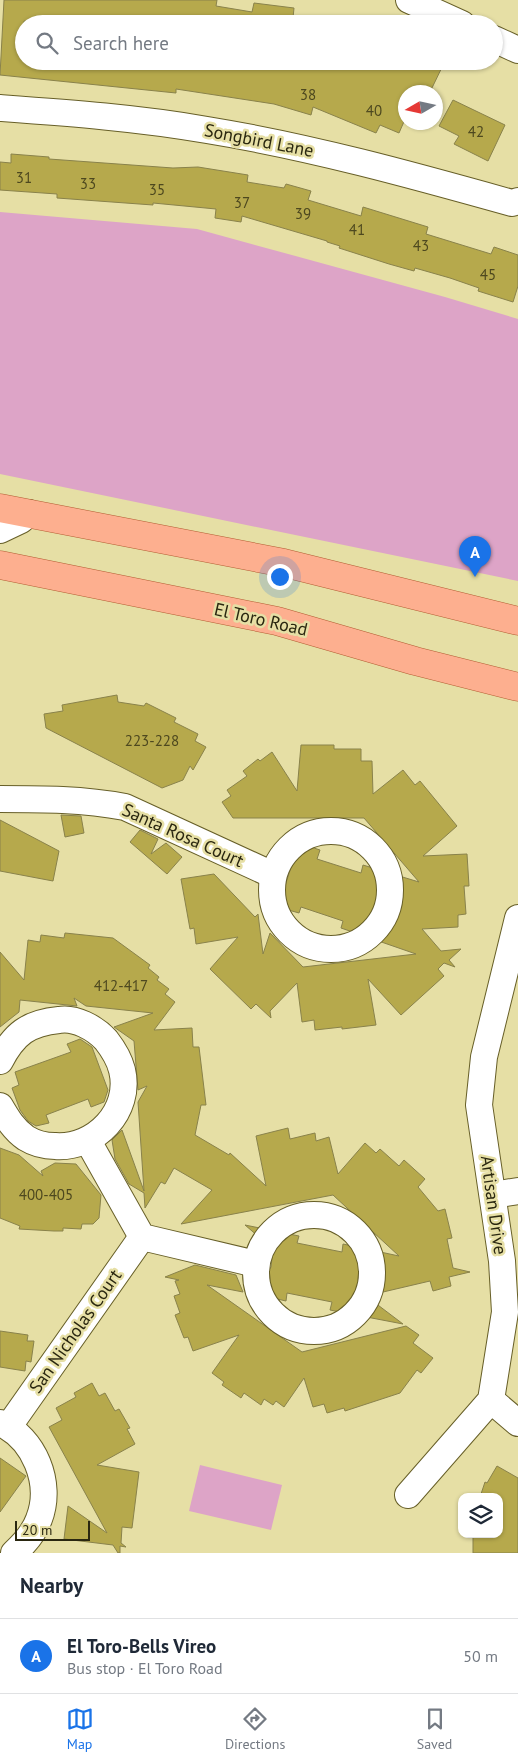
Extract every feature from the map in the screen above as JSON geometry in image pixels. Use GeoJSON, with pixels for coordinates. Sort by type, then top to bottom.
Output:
{"type":"FeatureCollection","features":[{"type":"Feature","properties":{"kind":"main road"},"geometry":{"type":"LineString","coordinates":[[0,508],[284,563],[518,621]]}},
{"type":"Feature","properties":{"kind":"main road","name":"El Toro Road"},"geometry":{"type":"LineString","coordinates":[[0,564],[277,622],[415,661],[518,687]]}},
{"type":"Feature","properties":{"kind":"street"},"geometry":{"type":"LineString","coordinates":[[414,1],[443,15]]}},
{"type":"Feature","properties":{"kind":"street"},"geometry":{"type":"LineString","coordinates":[[503,43],[518,50]]}},
{"type":"Feature","properties":{"kind":"street","name":"Songbird Lane"},"geometry":{"type":"LineString","coordinates":[[0,108],[111,117],[207,130],[319,152],[515,202]]}},
{"type":"Feature","properties":{"kind":"street"},"geometry":{"type":"LineString","coordinates":[[0,530],[29,514]]}},
{"type":"Feature","properties":{"kind":"street","name":"Santa Rosa Court"},"geometry":{"type":"LineString","coordinates":[[0,799],[65,799],[100,802],[125,807],[274,875]]}},
{"type":"Feature","properties":{"kind":"street"},"geometry":{"type":"LineString","coordinates":[[332,830],[351,834],[368,843],[382,858],[389,876],[391,896],[386,915],[375,932],[359,944],[340,950],[321,950],[302,943],[287,931],[276,914],[272,895],[274,875],[281,857],[295,842],[312,833],[332,830]]}},
{"type":"Feature","properties":{"kind":"street","name":"Artisan Drive"},"geometry":{"type":"LineString","coordinates":[[490,1400],[506,1312],[502,1261],[479,1105],[484,1057],[518,918]]}},
{"type":"Feature","properties":{"kind":"street"},"geometry":{"type":"LineString","coordinates":[[0,1061],[8,1045],[23,1030],[42,1022],[63,1019],[83,1024],[101,1034],[114,1050],[122,1070],[123,1091],[117,1111],[105,1128],[88,1141],[67,1147],[46,1146],[26,1138],[10,1124],[0,1106]]}},
{"type":"Feature","properties":{"kind":"street"},"geometry":{"type":"LineString","coordinates":[[88,1141],[142,1237],[256,1264]]}},
{"type":"Feature","properties":{"kind":"street"},"geometry":{"type":"LineString","coordinates":[[493,1195],[518,1191]]}},
{"type":"Feature","properties":{"kind":"street"},"geometry":{"type":"LineString","coordinates":[[305,1215],[323,1215],[341,1220],[356,1231],[367,1246],[372,1264],[373,1282],[366,1302],[353,1317],[336,1328],[316,1332],[296,1329],[278,1319],[264,1304],[257,1285],[256,1264],[262,1247],[272,1232],[287,1221],[305,1215]]}},
{"type":"Feature","properties":{"kind":"street","name":"San Nicholas Court"},"geometry":{"type":"LineString","coordinates":[[14,1553],[28,1540],[40,1517],[44,1492],[40,1466],[27,1444],[4,1424],[142,1237]]}},
{"type":"Feature","properties":{"kind":"street"},"geometry":{"type":"LineString","coordinates":[[408,1495],[490,1400],[518,1423]]}},
{"type":"Feature","properties":{"kind":"shaded area"},"geometry":{"type":"Polygon","coordinates":[[[0,212],[197,229],[518,319],[518,581],[0,474],[0,212]]]}},
{"type":"Feature","properties":{"kind":"shaded area"},"geometry":{"type":"Polygon","coordinates":[[[200,1465],[282,1485],[271,1530],[189,1511],[200,1465]]]}},
{"type":"Feature","properties":{"kind":"building"},"geometry":{"type":"Polygon","coordinates":[[[4,0],[217,0],[216,6],[252,12],[254,3],[294,8],[293,15],[15,15],[15,70],[441,70],[433,85],[398,85],[399,133],[380,125],[376,133],[313,107],[311,115],[274,104],[176,89],[176,93],[0,75],[4,0]]]}},
{"type":"Feature","properties":{"kind":"building"},"geometry":{"type":"Polygon","coordinates":[[[453,100],[505,125],[488,161],[454,144],[459,136],[443,128],[443,119],[453,100]]]}},
{"type":"Feature","properties":{"kind":"building"},"geometry":{"type":"Polygon","coordinates":[[[11,154],[49,157],[49,159],[173,168],[198,167],[248,175],[247,182],[284,188],[286,184],[311,191],[308,200],[361,216],[363,207],[428,227],[426,234],[491,254],[494,247],[518,255],[518,286],[513,302],[478,291],[479,288],[450,278],[415,268],[414,271],[389,264],[339,248],[340,246],[327,241],[242,216],[241,222],[215,218],[216,209],[153,203],[153,205],[57,198],[57,194],[0,190],[0,162],[11,163],[11,154]]]}},
{"type":"Feature","properties":{"kind":"building"},"geometry":{"type":"Polygon","coordinates":[[[117,695],[118,702],[144,706],[146,703],[176,718],[174,722],[198,734],[195,741],[206,747],[193,770],[190,766],[183,780],[162,788],[46,728],[44,714],[63,711],[62,705],[117,695]]]}},
{"type":"Feature","properties":{"kind":"building"},"geometry":{"type":"Polygon","coordinates":[[[301,745],[334,745],[334,749],[361,749],[361,761],[372,761],[373,794],[403,770],[415,785],[420,781],[457,826],[423,856],[467,854],[469,886],[464,886],[466,914],[458,915],[458,927],[422,929],[441,951],[461,949],[449,960],[455,967],[444,963],[438,969],[444,976],[401,1015],[368,979],[376,1025],[315,1030],[314,1020],[302,1022],[297,983],[270,1011],[271,1018],[256,1004],[251,1009],[210,969],[238,937],[196,944],[194,928],[190,929],[181,879],[214,874],[255,917],[258,914],[263,954],[270,933],[303,967],[416,954],[341,928],[343,921],[301,907],[299,913],[278,907],[299,843],[320,850],[317,859],[361,873],[363,865],[419,882],[364,818],[233,818],[222,802],[231,796],[227,790],[247,776],[243,771],[258,759],[260,761],[272,752],[297,791],[301,745]]]}},
{"type":"Feature","properties":{"kind":"building"},"geometry":{"type":"Polygon","coordinates":[[[61,815],[81,816],[84,833],[65,837],[61,815]]]}},
{"type":"Feature","properties":{"kind":"building"},"geometry":{"type":"Polygon","coordinates":[[[0,820],[59,851],[53,881],[0,871],[0,820]]]}},
{"type":"Feature","properties":{"kind":"building"},"geometry":{"type":"Polygon","coordinates":[[[140,830],[158,839],[151,854],[166,843],[182,857],[167,874],[130,842],[140,830]]]}},
{"type":"Feature","properties":{"kind":"building"},"geometry":{"type":"Polygon","coordinates":[[[65,933],[113,938],[150,965],[148,968],[159,977],[157,980],[169,989],[165,994],[175,1002],[154,1030],[192,1028],[193,1047],[199,1047],[206,1105],[201,1105],[195,1135],[229,1155],[230,1153],[266,1186],[256,1136],[288,1128],[290,1139],[315,1133],[316,1141],[329,1137],[338,1174],[365,1143],[376,1153],[380,1149],[399,1166],[404,1160],[425,1179],[418,1187],[438,1211],[445,1209],[452,1238],[447,1239],[453,1268],[470,1272],[449,1277],[451,1286],[433,1291],[430,1281],[366,1296],[403,1324],[330,1310],[332,1302],[287,1293],[286,1301],[264,1296],[273,1249],[245,1225],[299,1236],[297,1243],[342,1252],[343,1244],[399,1256],[333,1195],[181,1224],[212,1190],[174,1168],[165,1184],[161,1182],[145,1208],[144,1193],[129,1184],[115,1159],[112,1140],[122,1130],[144,1191],[138,1102],[147,1086],[138,1090],[134,1041],[114,1027],[153,1013],[86,1006],[74,998],[77,1006],[20,1000],[19,1012],[0,1027],[0,952],[24,980],[28,940],[40,942],[41,935],[64,938],[65,933]]]}},
{"type":"Feature","properties":{"kind":"building"},"geometry":{"type":"Polygon","coordinates":[[[80,1039],[92,1047],[108,1090],[104,1102],[91,1107],[88,1099],[46,1115],[49,1123],[36,1126],[28,1121],[20,1110],[12,1088],[19,1085],[15,1072],[71,1052],[67,1044],[80,1039]]]}},
{"type":"Feature","properties":{"kind":"building"},"geometry":{"type":"Polygon","coordinates":[[[0,1148],[19,1155],[43,1176],[41,1171],[55,1163],[76,1164],[101,1195],[99,1218],[93,1224],[82,1224],[81,1229],[63,1228],[63,1231],[54,1231],[19,1229],[20,1226],[0,1218],[0,1148]]]}},
{"type":"Feature","properties":{"kind":"building"},"geometry":{"type":"Polygon","coordinates":[[[195,1265],[236,1275],[243,1292],[207,1285],[302,1352],[406,1326],[419,1335],[413,1343],[433,1358],[421,1373],[417,1370],[400,1393],[345,1411],[344,1408],[327,1413],[324,1404],[313,1407],[304,1378],[284,1407],[276,1401],[273,1405],[264,1399],[261,1405],[244,1393],[241,1398],[222,1385],[224,1382],[212,1373],[239,1335],[193,1351],[188,1337],[184,1338],[175,1315],[180,1313],[174,1296],[180,1294],[175,1281],[179,1280],[165,1277],[195,1265]]]}},
{"type":"Feature","properties":{"kind":"building"},"geometry":{"type":"Polygon","coordinates":[[[0,1331],[28,1335],[27,1341],[34,1341],[31,1362],[26,1361],[25,1371],[0,1367],[0,1331]]]}},
{"type":"Feature","properties":{"kind":"building"},"geometry":{"type":"Polygon","coordinates":[[[92,1383],[99,1396],[105,1393],[115,1411],[119,1409],[130,1428],[127,1429],[135,1444],[97,1465],[139,1472],[132,1528],[122,1527],[121,1543],[126,1547],[120,1546],[120,1553],[118,1553],[113,1545],[64,1539],[68,1506],[107,1533],[49,1427],[62,1420],[56,1408],[76,1397],[74,1393],[92,1383]]]}},
{"type":"Feature","properties":{"kind":"building"},"geometry":{"type":"Polygon","coordinates":[[[0,1458],[26,1476],[0,1512],[0,1458]]]}},
{"type":"Feature","properties":{"kind":"building"},"geometry":{"type":"Polygon","coordinates":[[[497,1466],[518,1478],[518,1553],[473,1553],[473,1538],[503,1538],[503,1493],[481,1493],[485,1482],[487,1483],[497,1466]]]}},
{"type":"Feature","properties":{"kind":"place","name":"El Toro-Bells Vireo"},"geometry":{"type":"Point","coordinates":[475,577]}}]}
